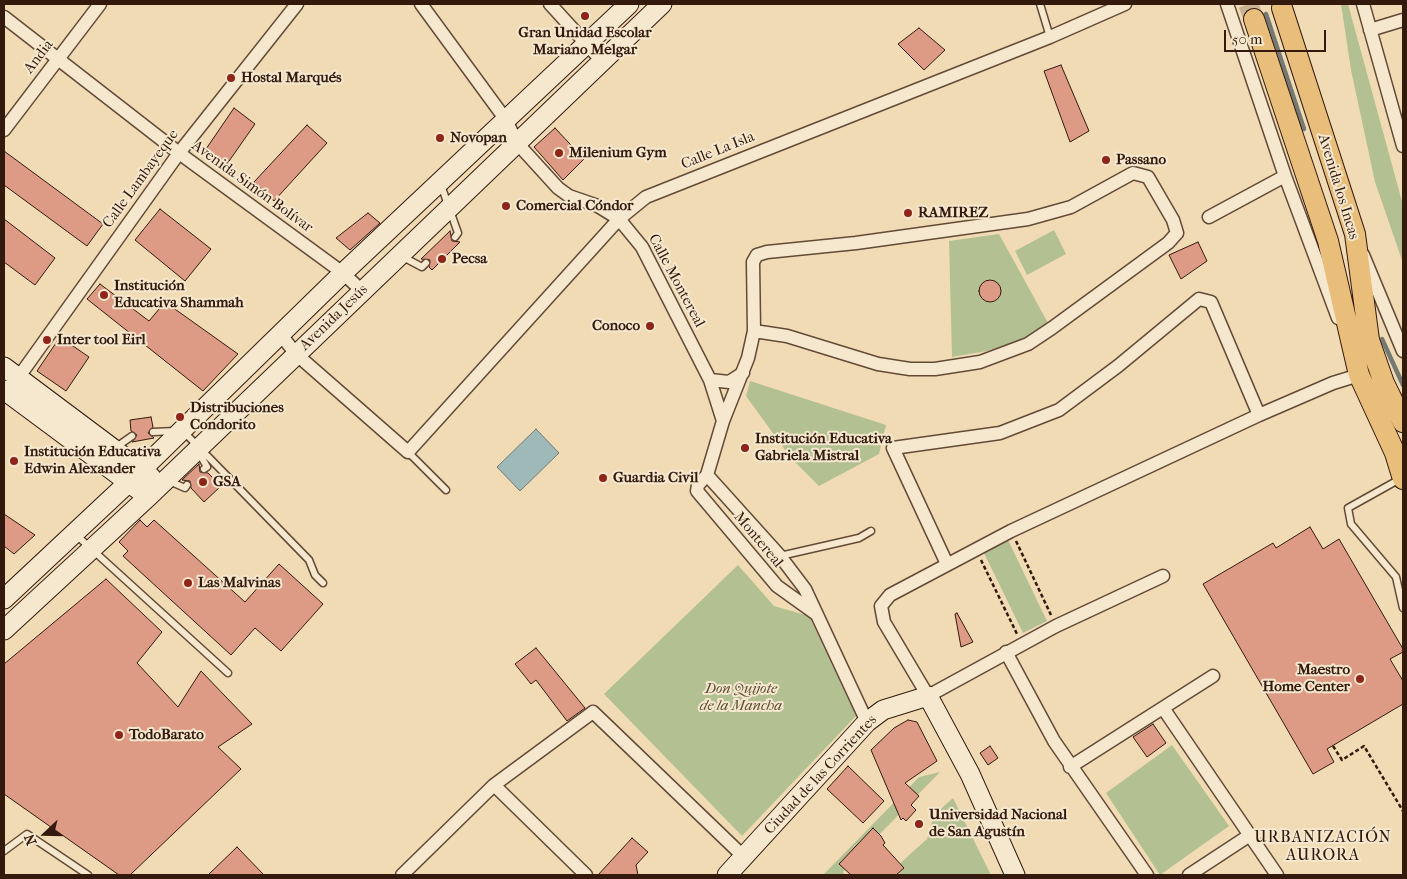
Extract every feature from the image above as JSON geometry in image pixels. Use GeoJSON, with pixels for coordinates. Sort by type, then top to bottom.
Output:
{"type":"FeatureCollection","features":[{"type":"Feature","properties":{"kind":"main road","name":"Avenida Jesús"},"geometry":{"type":"LineString","coordinates":[[4,599],[183,430],[343,273],[629,4]]}},
{"type":"Feature","properties":{"kind":"main road","name":"Avenida Jesús"},"geometry":{"type":"LineString","coordinates":[[4,630],[158,487],[662,4]]}},
{"type":"Feature","properties":{"kind":"main road","name":"Avenida los Incas"},"geometry":{"type":"LineString","coordinates":[[1286,6],[1355,234],[1368,340],[1384,383],[1403,422]]}},
{"type":"Feature","properties":{"kind":"main road","name":"Avenida los Incas"},"geometry":{"type":"LineString","coordinates":[[1254,19],[1328,241],[1359,375],[1395,453],[1403,478]]}},
{"type":"Feature","properties":{"kind":"main road"},"geometry":{"type":"LineString","coordinates":[[456,168],[472,186]]}},
{"type":"Feature","properties":{"kind":"main road"},"geometry":{"type":"LineString","coordinates":[[8,378],[135,476],[158,487]]}},
{"type":"Feature","properties":{"kind":"main road"},"geometry":{"type":"LineString","coordinates":[[45,561],[61,578]]}},
{"type":"Feature","properties":{"kind":"main road"},"geometry":{"type":"LineString","coordinates":[[928,696],[970,774],[1015,875]]}},
{"type":"Feature","properties":{"kind":"main road","name":"Ciudad de las Corrientes"},"geometry":{"type":"LineString","coordinates":[[727,875],[867,722],[890,708],[928,696]]}},
{"type":"Feature","properties":{"kind":"street","name":"Andia"},"geometry":{"type":"LineString","coordinates":[[4,130],[100,4]]}},
{"type":"Feature","properties":{"kind":"street","name":"Calle Lambayeque"},"geometry":{"type":"LineString","coordinates":[[8,378],[179,153],[297,4]]}},
{"type":"Feature","properties":{"kind":"street","name":"Calle Montereal"},"geometry":{"type":"LineString","coordinates":[[421,4],[506,120],[517,143],[558,188],[569,196],[598,206],[619,219],[642,246],[710,380],[724,421]]}},
{"type":"Feature","properties":{"kind":"street"},"geometry":{"type":"LineString","coordinates":[[550,4],[602,61]]}},
{"type":"Feature","properties":{"kind":"street","name":"Calle La Isla"},"geometry":{"type":"LineString","coordinates":[[408,452],[619,219],[646,196],[1050,37],[1125,4]]}},
{"type":"Feature","properties":{"kind":"street","name":"Avenida los Incas"},"geometry":{"type":"LineString","coordinates":[[1227,4],[1284,176],[1359,375]]}},
{"type":"Feature","properties":{"kind":"street"},"geometry":{"type":"LineString","coordinates":[[1363,4],[1403,146]]}},
{"type":"Feature","properties":{"kind":"street","name":"Avenida Simón Bolívar"},"geometry":{"type":"LineString","coordinates":[[4,17],[179,153],[343,273],[362,291]]}},
{"type":"Feature","properties":{"kind":"street"},"geometry":{"type":"LineString","coordinates":[[1370,30],[1403,20]]}},
{"type":"Feature","properties":{"kind":"street","name":"Montereal"},"geometry":{"type":"LineString","coordinates":[[754,331],[787,336],[878,364],[910,369],[935,369],[980,362],[1028,344],[1168,243],[1177,233],[1173,220],[1148,177],[1133,173],[1071,207],[1028,219],[856,243],[767,252],[757,255],[753,262],[754,331],[743,373],[724,421],[707,475],[698,485],[698,491],[776,586],[816,614]]}},
{"type":"Feature","properties":{"kind":"street"},"geometry":{"type":"LineString","coordinates":[[1209,217],[1284,176]]}},
{"type":"Feature","properties":{"kind":"street"},"geometry":{"type":"LineString","coordinates":[[1355,234],[1403,351]]}},
{"type":"Feature","properties":{"kind":"street"},"geometry":{"type":"LineString","coordinates":[[947,564],[893,448],[1000,433],[1059,410],[1118,366],[1199,299],[1212,302],[1259,415]]}},
{"type":"Feature","properties":{"kind":"street"},"geometry":{"type":"LineString","coordinates":[[281,335],[296,354],[408,452]]}},
{"type":"Feature","properties":{"kind":"street"},"geometry":{"type":"LineString","coordinates":[[710,380],[729,382],[743,373]]}},
{"type":"Feature","properties":{"kind":"street"},"geometry":{"type":"LineString","coordinates":[[1163,576],[1056,626],[928,696],[884,622],[881,606],[890,596],[1011,531],[1259,415],[1333,383],[1359,375]]}},
{"type":"Feature","properties":{"kind":"street","name":"Montereal"},"geometry":{"type":"LineString","coordinates":[[707,475],[780,556],[805,589],[867,722]]}},
{"type":"Feature","properties":{"kind":"street"},"geometry":{"type":"LineString","coordinates":[[1006,652],[1054,742],[1147,875]]}},
{"type":"Feature","properties":{"kind":"street"},"geometry":{"type":"LineString","coordinates":[[1070,767],[1213,676]]}},
{"type":"Feature","properties":{"kind":"street"},"geometry":{"type":"LineString","coordinates":[[1163,708],[1277,875]]}},
{"type":"Feature","properties":{"kind":"street"},"geometry":{"type":"LineString","coordinates":[[404,875],[494,785],[593,712],[744,857]]}},
{"type":"Feature","properties":{"kind":"street"},"geometry":{"type":"LineString","coordinates":[[494,785],[586,875]]}},
{"type":"Feature","properties":{"kind":"street"},"geometry":{"type":"LineString","coordinates":[[1189,875],[1250,835]]}},
{"type":"Feature","properties":{"kind":"lane"},"geometry":{"type":"LineString","coordinates":[[1040,4],[1050,37]]}},
{"type":"Feature","properties":{"kind":"lane"},"geometry":{"type":"LineString","coordinates":[[440,182],[458,233],[455,237]]}},
{"type":"Feature","properties":{"kind":"lane"},"geometry":{"type":"LineString","coordinates":[[400,255],[422,267],[426,264]]}},
{"type":"Feature","properties":{"kind":"lane"},"geometry":{"type":"LineString","coordinates":[[153,432],[183,430],[198,448],[309,560],[315,575],[323,583]]}},
{"type":"Feature","properties":{"kind":"lane"},"geometry":{"type":"LineString","coordinates":[[108,456],[132,436]]}},
{"type":"Feature","properties":{"kind":"lane"},"geometry":{"type":"LineString","coordinates":[[198,448],[205,468],[212,461]]}},
{"type":"Feature","properties":{"kind":"lane"},"geometry":{"type":"LineString","coordinates":[[408,452],[446,490]]}},
{"type":"Feature","properties":{"kind":"lane"},"geometry":{"type":"LineString","coordinates":[[1403,478],[1348,508],[1350,524],[1396,577],[1403,608]]}},
{"type":"Feature","properties":{"kind":"lane"},"geometry":{"type":"LineString","coordinates":[[158,487],[185,488],[187,485]]}},
{"type":"Feature","properties":{"kind":"lane"},"geometry":{"type":"LineString","coordinates":[[780,556],[859,538],[871,531]]}},
{"type":"Feature","properties":{"kind":"lane"},"geometry":{"type":"LineString","coordinates":[[74,533],[228,673]]}},
{"type":"Feature","properties":{"kind":"lane"},"geometry":{"type":"LineString","coordinates":[[4,851],[26,834],[88,875]]}},
{"type":"Feature","properties":{"kind":"path"},"geometry":{"type":"LineString","coordinates":[[1011,531],[1056,626]]}},
{"type":"Feature","properties":{"kind":"path"},"geometry":{"type":"LineString","coordinates":[[975,549],[1022,644]]}},
{"type":"Feature","properties":{"kind":"path"},"geometry":{"type":"LineString","coordinates":[[1333,746],[1342,760],[1364,746],[1403,812]]}},
{"type":"Feature","properties":{"kind":"green space"},"geometry":{"type":"Polygon","coordinates":[[[1341,4],[1348,4],[1403,205],[1403,263],[1375,182],[1351,70],[1341,4]]]}},
{"type":"Feature","properties":{"kind":"green space"},"geometry":{"type":"Polygon","coordinates":[[[1054,230],[1066,254],[1027,275],[1015,251],[1054,230]]]}},
{"type":"Feature","properties":{"kind":"green space"},"geometry":{"type":"Polygon","coordinates":[[[999,234],[1048,323],[1020,341],[987,351],[952,357],[949,241],[999,234]]]}},
{"type":"Feature","properties":{"kind":"green space"},"geometry":{"type":"Polygon","coordinates":[[[750,381],[886,425],[879,454],[819,486],[791,458],[746,396],[750,381]]]}},
{"type":"Feature","properties":{"kind":"green space"},"geometry":{"type":"Polygon","coordinates":[[[1008,540],[1047,621],[1023,633],[984,553],[1008,540]]]}},
{"type":"Feature","properties":{"kind":"green space","name":"Don Quijote de la Mancha"},"geometry":{"type":"Polygon","coordinates":[[[738,565],[774,606],[809,616],[856,716],[742,836],[604,694],[738,565]]]}},
{"type":"Feature","properties":{"kind":"green space"},"geometry":{"type":"Polygon","coordinates":[[[1172,745],[1229,826],[1160,875],[1106,793],[1172,745]]]}},
{"type":"Feature","properties":{"kind":"green space"},"geometry":{"type":"Polygon","coordinates":[[[940,772],[843,872],[845,875],[823,875],[919,777],[940,772]]]}},
{"type":"Feature","properties":{"kind":"green space"},"geometry":{"type":"Polygon","coordinates":[[[953,798],[991,875],[887,875],[927,839],[934,815],[953,798]]]}},
{"type":"Feature","properties":{"kind":"water"},"geometry":{"type":"Polygon","coordinates":[[[536,429],[559,453],[520,491],[497,467],[536,429]]]}},
{"type":"Feature","properties":{"kind":"building"},"geometry":{"type":"Polygon","coordinates":[[[919,28],[945,50],[924,70],[898,44],[919,28]]]}},
{"type":"Feature","properties":{"kind":"building"},"geometry":{"type":"Polygon","coordinates":[[[1061,65],[1089,131],[1070,142],[1044,71],[1061,65]]]}},
{"type":"Feature","properties":{"kind":"building"},"geometry":{"type":"Polygon","coordinates":[[[234,108],[255,124],[227,164],[206,149],[234,108]]]}},
{"type":"Feature","properties":{"kind":"building"},"geometry":{"type":"Polygon","coordinates":[[[307,125],[327,143],[274,201],[254,182],[307,125]]]}},
{"type":"Feature","properties":{"kind":"building","name":"Milenium Gym"},"geometry":{"type":"Polygon","coordinates":[[[555,128],[584,159],[563,180],[534,147],[555,128]]]}},
{"type":"Feature","properties":{"kind":"building"},"geometry":{"type":"Polygon","coordinates":[[[4,151],[103,224],[87,246],[4,185],[4,151]]]}},
{"type":"Feature","properties":{"kind":"building"},"geometry":{"type":"Polygon","coordinates":[[[160,209],[211,249],[185,281],[135,240],[160,209]]]}},
{"type":"Feature","properties":{"kind":"building"},"geometry":{"type":"Polygon","coordinates":[[[368,213],[380,223],[350,250],[336,238],[368,213]]]}},
{"type":"Feature","properties":{"kind":"building"},"geometry":{"type":"Polygon","coordinates":[[[4,219],[55,258],[35,285],[4,262],[4,219]]]}},
{"type":"Feature","properties":{"kind":"building"},"geometry":{"type":"Polygon","coordinates":[[[450,231],[452,241],[460,242],[432,270],[429,267],[430,260],[421,259],[450,231]]]}},
{"type":"Feature","properties":{"kind":"building"},"geometry":{"type":"Polygon","coordinates":[[[1198,242],[1207,261],[1181,279],[1169,255],[1198,242]]]}},
{"type":"Feature","properties":{"kind":"building"},"geometry":{"type":"Polygon","coordinates":[[[990,280],[998,283],[1001,291],[998,299],[990,302],[982,299],[979,291],[982,283],[990,280]]]}},
{"type":"Feature","properties":{"kind":"building"},"geometry":{"type":"Polygon","coordinates":[[[100,284],[149,321],[165,302],[238,354],[203,391],[87,299],[100,284]]]}},
{"type":"Feature","properties":{"kind":"building"},"geometry":{"type":"Polygon","coordinates":[[[60,337],[89,357],[66,391],[37,371],[60,337]]]}},
{"type":"Feature","properties":{"kind":"building"},"geometry":{"type":"Polygon","coordinates":[[[151,417],[153,427],[148,433],[154,438],[132,442],[137,435],[131,431],[130,420],[151,417]]]}},
{"type":"Feature","properties":{"kind":"building"},"geometry":{"type":"Polygon","coordinates":[[[199,464],[200,472],[208,473],[221,486],[204,502],[191,488],[190,481],[182,480],[199,464]]]}},
{"type":"Feature","properties":{"kind":"building"},"geometry":{"type":"Polygon","coordinates":[[[4,514],[35,535],[14,554],[4,546],[4,514]]]}},
{"type":"Feature","properties":{"kind":"building","name":"Las Malvinas"},"geometry":{"type":"Polygon","coordinates":[[[140,520],[147,527],[154,520],[245,602],[279,564],[323,604],[281,651],[255,628],[231,655],[123,556],[128,551],[119,542],[140,520]]]}},
{"type":"Feature","properties":{"kind":"building"},"geometry":{"type":"Polygon","coordinates":[[[1310,527],[1323,549],[1339,539],[1403,649],[1403,652],[1390,659],[1403,681],[1403,704],[1327,749],[1334,762],[1313,774],[1203,584],[1273,543],[1276,548],[1310,527]]]}},
{"type":"Feature","properties":{"kind":"building","name":"TodoBarato"},"geometry":{"type":"Polygon","coordinates":[[[106,579],[162,632],[137,663],[178,707],[201,671],[252,724],[218,747],[241,769],[130,875],[119,875],[4,794],[4,664],[106,579]]]}},
{"type":"Feature","properties":{"kind":"building"},"geometry":{"type":"Polygon","coordinates":[[[957,613],[973,642],[961,647],[955,614],[957,613]]]}},
{"type":"Feature","properties":{"kind":"building"},"geometry":{"type":"Polygon","coordinates":[[[536,648],[585,708],[567,721],[536,680],[531,684],[515,664],[536,648]]]}},
{"type":"Feature","properties":{"kind":"building"},"geometry":{"type":"Polygon","coordinates":[[[908,720],[917,722],[937,761],[905,783],[919,796],[911,805],[916,810],[906,821],[903,818],[901,820],[871,750],[894,728],[908,720]]]}},
{"type":"Feature","properties":{"kind":"building"},"geometry":{"type":"Polygon","coordinates":[[[1153,724],[1166,743],[1147,757],[1133,737],[1153,724]]]}},
{"type":"Feature","properties":{"kind":"building"},"geometry":{"type":"Polygon","coordinates":[[[990,746],[998,758],[988,765],[980,753],[990,746]]]}},
{"type":"Feature","properties":{"kind":"building"},"geometry":{"type":"Polygon","coordinates":[[[848,766],[884,801],[863,823],[827,789],[848,766]]]}},
{"type":"Feature","properties":{"kind":"building"},"geometry":{"type":"Polygon","coordinates":[[[873,828],[881,836],[885,843],[883,845],[904,868],[896,875],[851,875],[839,864],[873,828]]]}},
{"type":"Feature","properties":{"kind":"building"},"geometry":{"type":"Polygon","coordinates":[[[632,838],[648,852],[636,865],[638,875],[598,875],[632,838]]]}},
{"type":"Feature","properties":{"kind":"building"},"geometry":{"type":"Polygon","coordinates":[[[237,847],[264,875],[208,875],[237,847]]]}},
{"type":"Feature","properties":{"kind":"waterway"},"geometry":{"type":"LineString","coordinates":[[1266,14],[1304,129]]}},
{"type":"Feature","properties":{"kind":"waterway"},"geometry":{"type":"LineString","coordinates":[[1382,339],[1403,385]]}},
{"type":"Feature","properties":{"kind":"tunnel"},"geometry":{"type":"LineString","coordinates":[[1248,4],[1254,19]]}},
{"type":"Feature","properties":{"kind":"place","name":"Gran Unidad Escolar Mariano Melgar"},"geometry":{"type":"Point","coordinates":[585,16]}},
{"type":"Feature","properties":{"kind":"place","name":"Hostal Marqués"},"geometry":{"type":"Point","coordinates":[231,78]}},
{"type":"Feature","properties":{"kind":"place","name":"Novopan"},"geometry":{"type":"Point","coordinates":[440,138]}},
{"type":"Feature","properties":{"kind":"place","name":"Milenium Gym"},"geometry":{"type":"Point","coordinates":[559,153]}},
{"type":"Feature","properties":{"kind":"place","name":"Passano"},"geometry":{"type":"Point","coordinates":[1106,160]}},
{"type":"Feature","properties":{"kind":"place","name":"Comercial Cóndor"},"geometry":{"type":"Point","coordinates":[506,206]}},
{"type":"Feature","properties":{"kind":"place","name":"RAMIREZ"},"geometry":{"type":"Point","coordinates":[908,213]}},
{"type":"Feature","properties":{"kind":"place","name":"Pecsa"},"geometry":{"type":"Point","coordinates":[442,259]}},
{"type":"Feature","properties":{"kind":"place","name":"Institución Educativa Shammah"},"geometry":{"type":"Point","coordinates":[104,295]}},
{"type":"Feature","properties":{"kind":"place","name":"Conoco"},"geometry":{"type":"Point","coordinates":[650,326]}},
{"type":"Feature","properties":{"kind":"place","name":"Inter tool Eirl"},"geometry":{"type":"Point","coordinates":[47,340]}},
{"type":"Feature","properties":{"kind":"place","name":"Distribuciones Condorito"},"geometry":{"type":"Point","coordinates":[180,417]}},
{"type":"Feature","properties":{"kind":"place","name":"Institución Educativa Gabriela Mistral"},"geometry":{"type":"Point","coordinates":[745,448]}},
{"type":"Feature","properties":{"kind":"place","name":"Institución Educativa Edwin Alexander"},"geometry":{"type":"Point","coordinates":[14,461]}},
{"type":"Feature","properties":{"kind":"place","name":"Guardia Civil"},"geometry":{"type":"Point","coordinates":[603,478]}},
{"type":"Feature","properties":{"kind":"place","name":"GSA"},"geometry":{"type":"Point","coordinates":[203,482]}},
{"type":"Feature","properties":{"kind":"place","name":"Las Malvinas"},"geometry":{"type":"Point","coordinates":[188,583]}},
{"type":"Feature","properties":{"kind":"place","name":"Maestro Home Center"},"geometry":{"type":"Point","coordinates":[1360,679]}},
{"type":"Feature","properties":{"kind":"place","name":"TodoBarato"},"geometry":{"type":"Point","coordinates":[119,735]}},
{"type":"Feature","properties":{"kind":"place","name":"Universidad Nacional de San Agustín"},"geometry":{"type":"Point","coordinates":[919,824]}},
{"type":"Feature","properties":{"kind":"district","name":"URBANIZACIÓN AURORA"},"geometry":{"type":"Point","coordinates":[1323,847]}}]}
